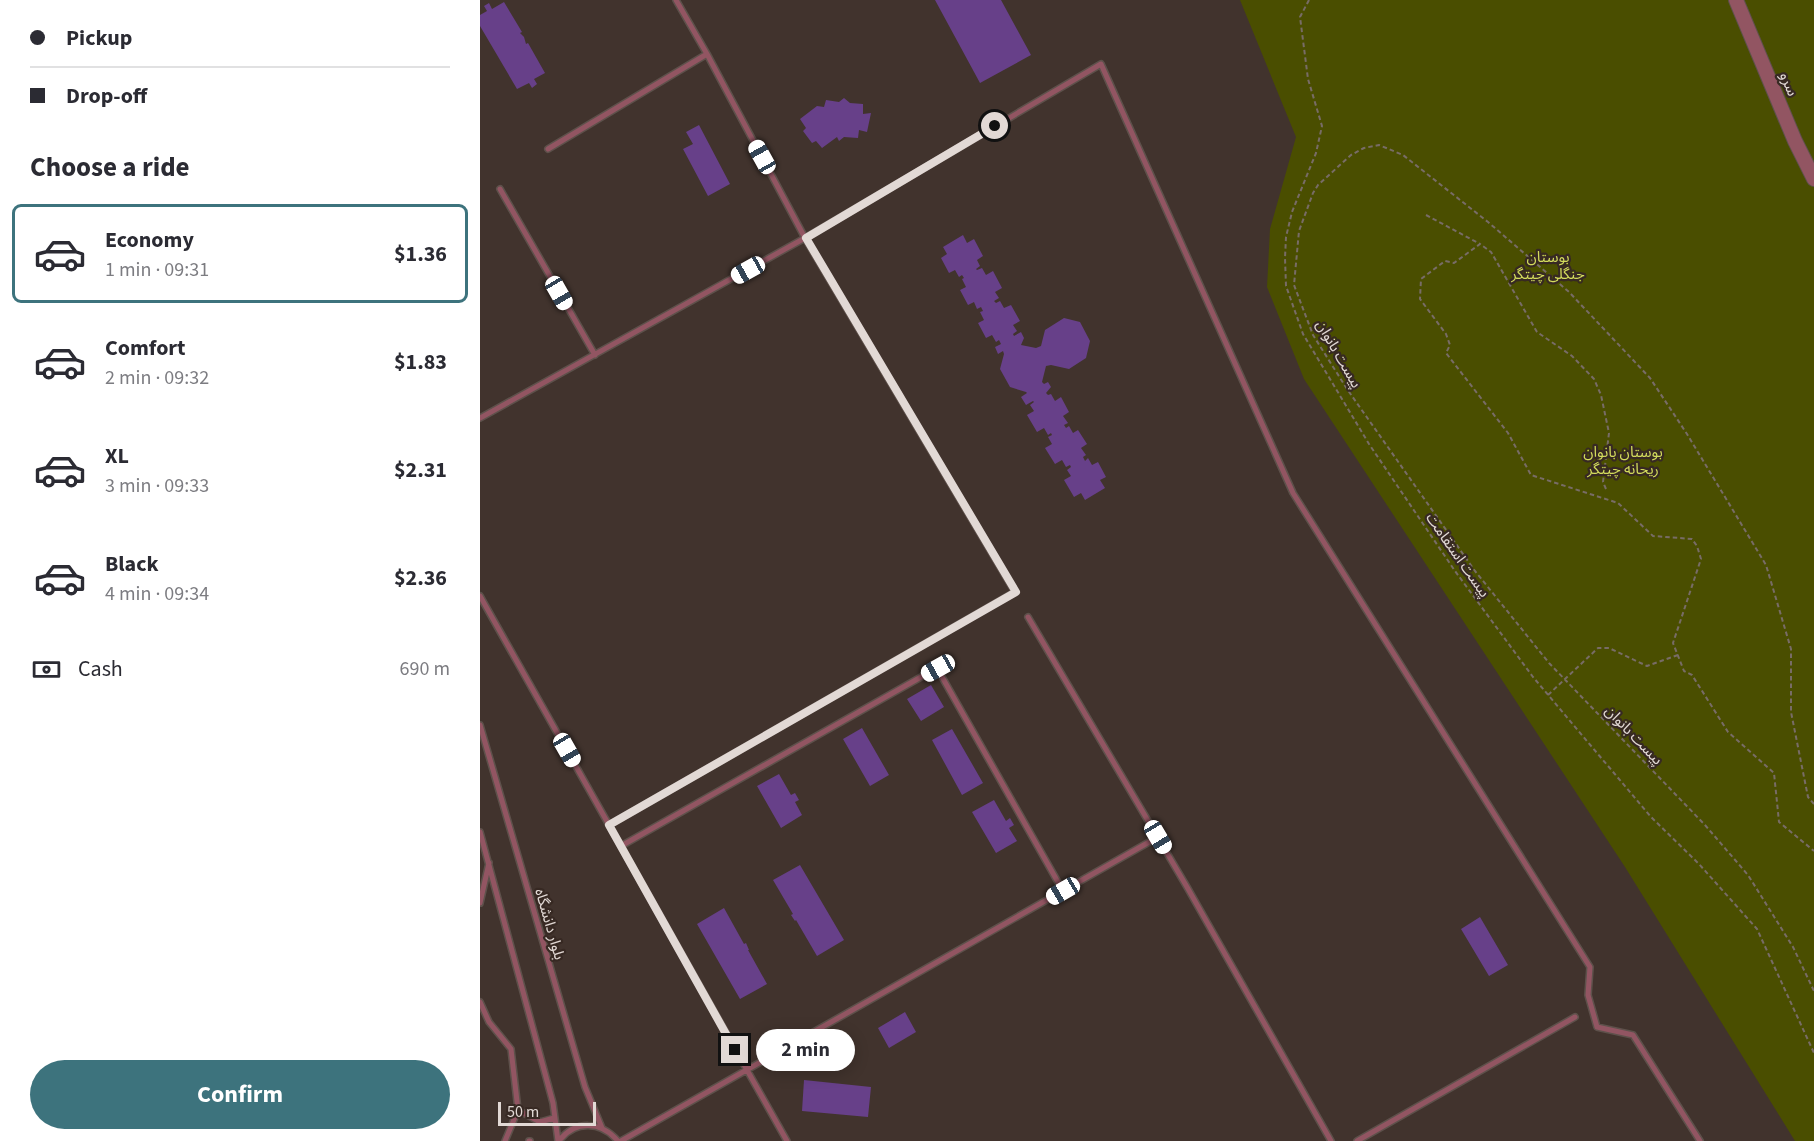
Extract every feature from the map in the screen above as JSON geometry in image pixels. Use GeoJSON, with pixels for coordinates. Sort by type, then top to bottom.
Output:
{"type":"FeatureCollection","features":[{"type":"Feature","properties":{"kind":"street","name":"سرو"},"geometry":{"type":"LineString","coordinates":[[1736,0],[1795,141],[1814,179]]}},
{"type":"Feature","properties":{"kind":"lane"},"geometry":{"type":"LineString","coordinates":[[609,825],[1016,592],[806,238],[676,0]]}},
{"type":"Feature","properties":{"kind":"lane"},"geometry":{"type":"LineString","coordinates":[[548,149],[707,54]]}},
{"type":"Feature","properties":{"kind":"lane"},"geometry":{"type":"LineString","coordinates":[[480,418],[806,238],[1101,64],[1293,492],[1590,967],[1588,994],[1598,1027],[1633,1035],[1700,1141]]}},
{"type":"Feature","properties":{"kind":"lane"},"geometry":{"type":"LineString","coordinates":[[500,189],[595,355]]}},
{"type":"Feature","properties":{"kind":"lane"},"geometry":{"type":"LineString","coordinates":[[480,596],[787,1141]]}},
{"type":"Feature","properties":{"kind":"lane"},"geometry":{"type":"LineString","coordinates":[[1028,617],[1158,837],[1331,1141]]}},
{"type":"Feature","properties":{"kind":"lane"},"geometry":{"type":"LineString","coordinates":[[621,846],[938,668],[1063,891]]}},
{"type":"Feature","properties":{"kind":"lane","name":"بلوار دانشگاه"},"geometry":{"type":"LineString","coordinates":[[480,725],[585,1087],[602,1128]]}},
{"type":"Feature","properties":{"kind":"lane"},"geometry":{"type":"LineString","coordinates":[[480,832],[553,1103],[559,1141],[573,1129],[582,1125],[592,1125],[602,1128],[619,1141],[747,1071],[1158,837]]}},
{"type":"Feature","properties":{"kind":"lane"},"geometry":{"type":"LineString","coordinates":[[480,903],[489,861]]}},
{"type":"Feature","properties":{"kind":"lane"},"geometry":{"type":"LineString","coordinates":[[480,1002],[482,1013],[511,1048],[518,1110],[505,1141]]}},
{"type":"Feature","properties":{"kind":"lane"},"geometry":{"type":"LineString","coordinates":[[1357,1141],[1575,1017]]}},
{"type":"Feature","properties":{"kind":"lane"},"geometry":{"type":"LineString","coordinates":[[518,1110],[540,1122],[554,1118]]}},
{"type":"Feature","properties":{"kind":"path","name":"پیست استقامت"},"geometry":{"type":"LineString","coordinates":[[1309,0],[1300,17],[1308,79],[1322,126],[1316,153],[1292,212],[1284,258],[1286,286],[1303,334],[1369,444],[1455,571],[1548,695],[1651,817],[1699,864],[1757,929],[1814,1053]]}},
{"type":"Feature","properties":{"kind":"path","name":"پیست بانوان"},"geometry":{"type":"LineString","coordinates":[[1814,804],[1808,797],[1791,712],[1791,649],[1766,566],[1687,434],[1650,378],[1569,292],[1488,222],[1403,154],[1379,145],[1364,148],[1351,156],[1318,184],[1312,193],[1299,231],[1294,285],[1313,335],[1347,389],[1475,571],[1549,663],[1705,825],[1748,875],[1793,947],[1814,991]]}},
{"type":"Feature","properties":{"kind":"path"},"geometry":{"type":"LineString","coordinates":[[1426,215],[1491,252],[1538,332],[1572,356],[1594,379],[1601,395],[1609,433],[1604,482],[1606,489]]}},
{"type":"Feature","properties":{"kind":"path"},"geometry":{"type":"LineString","coordinates":[[1480,244],[1454,263],[1445,261],[1421,279],[1420,299],[1446,334],[1450,345],[1446,354],[1508,433],[1531,475],[1618,503],[1653,536],[1692,539],[1701,559],[1673,643],[1684,671],[1692,675],[1728,732],[1774,773],[1779,822],[1814,851]]}},
{"type":"Feature","properties":{"kind":"path"},"geometry":{"type":"LineString","coordinates":[[1548,695],[1598,648],[1610,648],[1647,666],[1678,655]]}},
{"type":"Feature","properties":{"kind":"green space","name":"بوستان جنگلی چیتگر"},"geometry":{"type":"Polygon","coordinates":[[[1240,0],[1814,0],[1814,1141],[1795,1141],[1625,867],[1304,379],[1267,287],[1270,229],[1296,137],[1240,0]]]}},
{"type":"Feature","properties":{"kind":"building"},"geometry":{"type":"Polygon","coordinates":[[[935,0],[1001,0],[1031,55],[980,83],[935,0]]]}},
{"type":"Feature","properties":{"kind":"building"},"geometry":{"type":"Polygon","coordinates":[[[504,2],[522,32],[520,33],[526,44],[528,43],[545,73],[534,79],[537,84],[532,88],[529,83],[517,89],[480,26],[480,15],[487,11],[484,6],[489,3],[492,9],[504,2]]]}},
{"type":"Feature","properties":{"kind":"building"},"geometry":{"type":"Polygon","coordinates":[[[844,98],[850,103],[863,104],[863,114],[871,113],[867,132],[859,130],[858,138],[844,137],[839,141],[837,137],[822,148],[816,141],[812,143],[803,131],[806,128],[800,119],[817,106],[824,107],[826,100],[839,102],[844,98]]]}},
{"type":"Feature","properties":{"kind":"building"},"geometry":{"type":"Polygon","coordinates":[[[699,125],[730,184],[708,196],[683,149],[693,144],[686,132],[699,125]]]}},
{"type":"Feature","properties":{"kind":"building"},"geometry":{"type":"Polygon","coordinates":[[[963,235],[967,243],[974,239],[983,256],[977,260],[980,266],[976,269],[982,268],[986,275],[993,271],[1002,288],[995,292],[999,298],[994,301],[996,303],[1000,301],[1004,308],[1011,305],[1020,321],[1013,325],[1017,331],[1013,334],[1014,336],[1021,332],[1024,338],[1021,345],[1036,348],[1041,346],[1045,330],[1064,318],[1080,322],[1090,341],[1086,358],[1069,369],[1046,366],[1042,382],[1044,384],[1048,382],[1051,387],[1046,393],[1051,394],[1055,401],[1061,397],[1069,412],[1063,416],[1068,423],[1064,425],[1066,428],[1069,426],[1073,433],[1078,430],[1087,444],[1081,448],[1086,455],[1083,457],[1085,461],[1088,458],[1092,465],[1098,462],[1106,477],[1100,480],[1105,488],[1085,500],[1081,493],[1074,497],[1064,480],[1071,476],[1067,470],[1071,467],[1070,465],[1066,467],[1062,460],[1055,464],[1045,448],[1052,444],[1048,437],[1052,435],[1051,433],[1048,435],[1044,428],[1037,432],[1027,415],[1034,411],[1030,405],[1034,402],[1026,405],[1021,397],[1027,393],[1010,387],[1000,369],[1004,354],[1003,351],[998,354],[995,347],[1001,344],[999,340],[996,342],[992,335],[986,338],[978,323],[984,320],[980,312],[983,311],[981,307],[977,309],[974,302],[968,305],[960,290],[966,287],[962,279],[964,278],[962,275],[959,277],[955,270],[949,273],[941,258],[947,254],[943,247],[963,235]]]}},
{"type":"Feature","properties":{"kind":"building"},"geometry":{"type":"Polygon","coordinates":[[[931,685],[944,707],[921,721],[907,699],[931,685]]]}},
{"type":"Feature","properties":{"kind":"building"},"geometry":{"type":"Polygon","coordinates":[[[862,728],[889,775],[870,786],[843,739],[862,728]]]}},
{"type":"Feature","properties":{"kind":"building"},"geometry":{"type":"Polygon","coordinates":[[[952,729],[983,783],[962,795],[932,740],[952,729]]]}},
{"type":"Feature","properties":{"kind":"building"},"geometry":{"type":"Polygon","coordinates":[[[779,774],[791,795],[795,793],[799,800],[795,802],[802,815],[781,828],[757,786],[779,774]]]}},
{"type":"Feature","properties":{"kind":"building"},"geometry":{"type":"Polygon","coordinates":[[[994,800],[1006,821],[1010,818],[1014,825],[1009,828],[1017,841],[996,853],[972,812],[994,800]]]}},
{"type":"Feature","properties":{"kind":"building"},"geometry":{"type":"Polygon","coordinates":[[[800,865],[844,940],[817,956],[791,915],[793,914],[773,880],[800,865]]]}},
{"type":"Feature","properties":{"kind":"building"},"geometry":{"type":"Polygon","coordinates":[[[724,908],[744,944],[746,943],[767,984],[740,999],[697,924],[724,908]]]}},
{"type":"Feature","properties":{"kind":"building"},"geometry":{"type":"Polygon","coordinates":[[[1480,917],[1508,965],[1489,976],[1461,929],[1480,917]]]}},
{"type":"Feature","properties":{"kind":"building"},"geometry":{"type":"Polygon","coordinates":[[[905,1012],[916,1032],[889,1048],[878,1028],[905,1012]]]}},
{"type":"Feature","properties":{"kind":"building"},"geometry":{"type":"Polygon","coordinates":[[[804,1080],[871,1087],[868,1117],[802,1111],[804,1080]]]}},
{"type":"Feature","properties":{"kind":"route"},"geometry":{"type":"LineString","coordinates":[[735,1050],[609,825],[1016,592],[806,238],[995,126]]}},
{"type":"Feature","properties":{"kind":"park label","name":"بوستان بانوان ریحانه چیتگر"},"geometry":{"type":"Point","coordinates":[1623,460]}}]}
